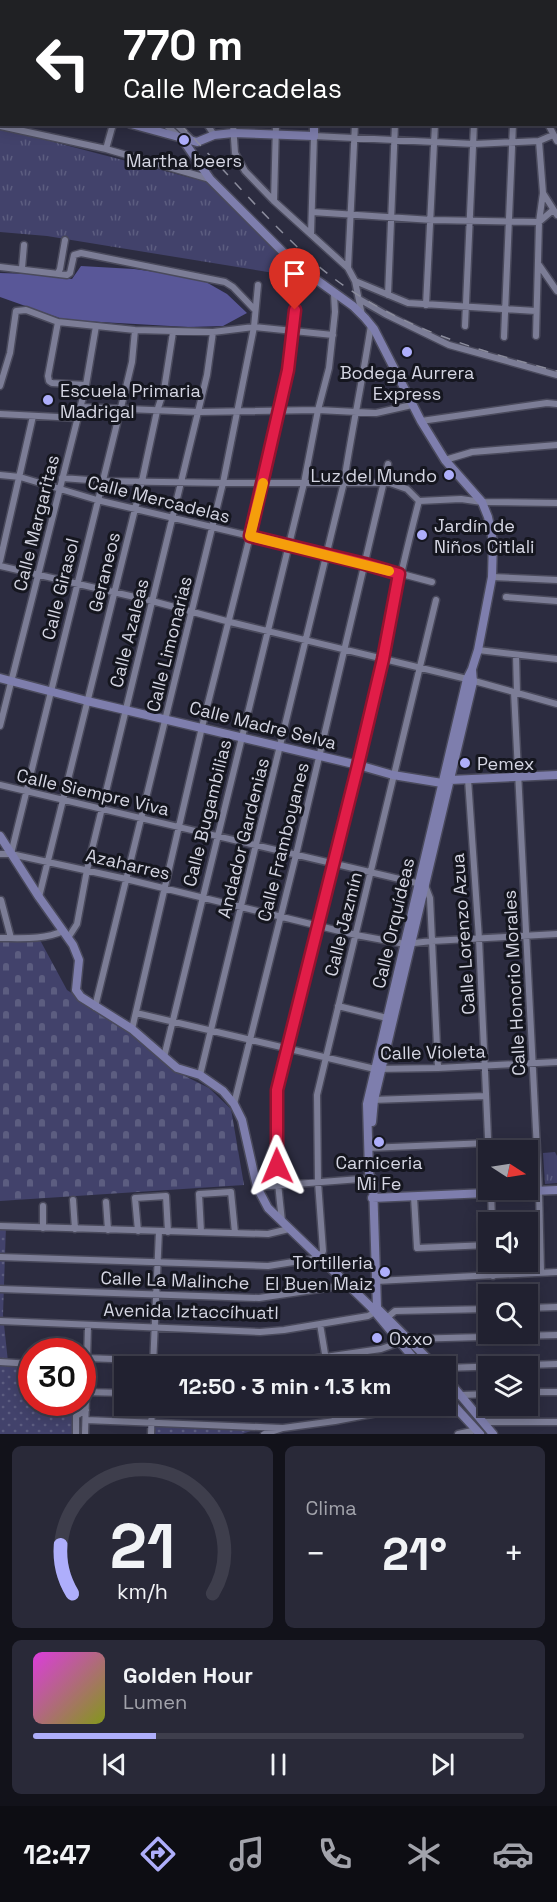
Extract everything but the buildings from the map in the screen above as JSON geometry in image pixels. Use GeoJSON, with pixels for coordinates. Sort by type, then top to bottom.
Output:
{"type":"FeatureCollection","features":[{"type":"Feature","properties":{"kind":"street"},"geometry":{"type":"LineString","coordinates":[[0,126],[106,149],[210,179]]}},
{"type":"Feature","properties":{"kind":"street"},"geometry":{"type":"LineString","coordinates":[[106,149],[112,126]]}},
{"type":"Feature","properties":{"kind":"street"},"geometry":{"type":"LineString","coordinates":[[138,126],[197,142],[233,129],[276,129],[314,136],[474,144],[513,143],[555,138]]}},
{"type":"Feature","properties":{"kind":"street"},"geometry":{"type":"LineString","coordinates":[[167,126],[183,140]]}},
{"type":"Feature","properties":{"kind":"street"},"geometry":{"type":"LineString","coordinates":[[178,126],[194,141]]}},
{"type":"Feature","properties":{"kind":"street"},"geometry":{"type":"LineString","coordinates":[[208,126],[214,135]]}},
{"type":"Feature","properties":{"kind":"street"},"geometry":{"type":"LineString","coordinates":[[311,234],[314,126]]}},
{"type":"Feature","properties":{"kind":"street"},"geometry":{"type":"LineString","coordinates":[[348,268],[356,126]]}},
{"type":"Feature","properties":{"kind":"street"},"geometry":{"type":"LineString","coordinates":[[388,295],[395,126]]}},
{"type":"Feature","properties":{"kind":"street"},"geometry":{"type":"LineString","coordinates":[[426,305],[435,126]]}},
{"type":"Feature","properties":{"kind":"street"},"geometry":{"type":"LineString","coordinates":[[465,326],[474,126]]}},
{"type":"Feature","properties":{"kind":"street"},"geometry":{"type":"LineString","coordinates":[[504,337],[513,126]]}},
{"type":"Feature","properties":{"kind":"street"},"geometry":{"type":"LineString","coordinates":[[233,129],[235,153],[245,171],[274,201],[348,268],[355,281],[362,315]]}},
{"type":"Feature","properties":{"kind":"street"},"geometry":{"type":"LineString","coordinates":[[274,201],[276,129]]}},
{"type":"Feature","properties":{"kind":"street","name":"Calle Orquídeas"},"geometry":{"type":"LineString","coordinates":[[183,140],[210,179],[296,265],[353,306],[371,325],[420,421],[445,460],[482,502],[493,541],[492,577],[478,650],[366,1115],[370,1148],[378,1312]]}},
{"type":"Feature","properties":{"kind":"street"},"geometry":{"type":"LineString","coordinates":[[536,336],[539,222],[543,193],[539,141]]}},
{"type":"Feature","properties":{"kind":"street"},"geometry":{"type":"LineString","coordinates":[[312,212],[432,220],[539,222],[555,212],[543,193]]}},
{"type":"Feature","properties":{"kind":"street"},"geometry":{"type":"LineString","coordinates":[[58,273],[65,240]]}},
{"type":"Feature","properties":{"kind":"street"},"geometry":{"type":"LineString","coordinates":[[22,268],[24,245]]}},
{"type":"Feature","properties":{"kind":"street"},"geometry":{"type":"LineString","coordinates":[[0,267],[69,274],[76,252],[170,269],[225,282],[233,287],[255,310]]}},
{"type":"Feature","properties":{"kind":"street"},"geometry":{"type":"LineString","coordinates":[[132,1029],[288,370],[297,290],[296,265]]}},
{"type":"Feature","properties":{"kind":"street"},"geometry":{"type":"LineString","coordinates":[[539,265],[557,291]]}},
{"type":"Feature","properties":{"kind":"street"},"geometry":{"type":"LineString","coordinates":[[355,281],[408,303],[536,311]]}},
{"type":"Feature","properties":{"kind":"street","name":"Calle Limonarias"},"geometry":{"type":"LineString","coordinates":[[96,1007],[213,528],[239,410],[254,327],[258,285]]}},
{"type":"Feature","properties":{"kind":"street","name":"Calle Bugambilias"},"geometry":{"type":"LineString","coordinates":[[164,1057],[304,483],[318,410],[329,368],[334,294]]}},
{"type":"Feature","properties":{"kind":"street"},"geometry":{"type":"LineString","coordinates":[[359,299],[449,345],[557,375]]}},
{"type":"Feature","properties":{"kind":"street"},"geometry":{"type":"LineString","coordinates":[[0,383],[12,344],[16,311],[26,310],[58,322],[135,330],[213,332],[254,327],[333,335]]}},
{"type":"Feature","properties":{"kind":"street"},"geometry":{"type":"LineString","coordinates":[[58,322],[49,381],[86,385]]}},
{"type":"Feature","properties":{"kind":"street","name":"Andador Gardenias"},"geometry":{"type":"LineString","coordinates":[[200,1075],[344,482],[354,413],[364,374],[371,325]]}},
{"type":"Feature","properties":{"kind":"street","name":"Calle Margaritas"},"geometry":{"type":"LineString","coordinates":[[0,726],[86,385],[96,326]]}},
{"type":"Feature","properties":{"kind":"street","name":"Calle Girasol"},"geometry":{"type":"LineString","coordinates":[[10,854],[132,362],[135,330]]}},
{"type":"Feature","properties":{"kind":"street","name":"Geraneos"},"geometry":{"type":"LineString","coordinates":[[39,897],[168,375],[173,332]]}},
{"type":"Feature","properties":{"kind":"street","name":"Calle Azaleas"},"geometry":{"type":"LineString","coordinates":[[66,934],[77,924],[87,870],[207,375],[213,332]]}},
{"type":"Feature","properties":{"kind":"street"},"geometry":{"type":"LineString","coordinates":[[420,421],[547,403],[557,404]]}},
{"type":"Feature","properties":{"kind":"street"},"geometry":{"type":"LineString","coordinates":[[80,407],[198,412],[318,410],[382,413],[412,405]]}},
{"type":"Feature","properties":{"kind":"street"},"geometry":{"type":"LineString","coordinates":[[0,414],[77,418]]}},
{"type":"Feature","properties":{"kind":"street"},"geometry":{"type":"LineString","coordinates":[[0,561],[33,416]]}},
{"type":"Feature","properties":{"kind":"street"},"geometry":{"type":"LineString","coordinates":[[445,460],[472,453],[557,445]]}},
{"type":"Feature","properties":{"kind":"street","name":"Calle Framboyanes"},"geometry":{"type":"LineString","coordinates":[[234,1104],[296,855],[388,464]]}},
{"type":"Feature","properties":{"kind":"street","name":"Calle Mercadelas"},"geometry":{"type":"LineString","coordinates":[[0,475],[20,477],[97,500],[327,554],[432,582]]}},
{"type":"Feature","properties":{"kind":"street"},"geometry":{"type":"LineString","coordinates":[[62,478],[223,483],[384,482],[400,486],[419,501],[461,499],[482,502],[557,503]]}},
{"type":"Feature","properties":{"kind":"street"},"geometry":{"type":"LineString","coordinates":[[285,1226],[278,1185],[277,1090],[358,765],[383,659],[399,574],[419,501]]}},
{"type":"Feature","properties":{"kind":"street"},"geometry":{"type":"LineString","coordinates":[[0,566],[152,601],[470,680],[557,704]]}},
{"type":"Feature","properties":{"kind":"street"},"geometry":{"type":"LineString","coordinates":[[492,577],[557,580]]}},
{"type":"Feature","properties":{"kind":"street"},"geometry":{"type":"LineString","coordinates":[[506,597],[557,601]]}},
{"type":"Feature","properties":{"kind":"street","name":"Calle Jazmín"},"geometry":{"type":"LineString","coordinates":[[319,1258],[323,1251],[316,1108],[338,1006],[436,600]]}},
{"type":"Feature","properties":{"kind":"street"},"geometry":{"type":"LineString","coordinates":[[478,650],[557,659]]}},
{"type":"Feature","properties":{"kind":"street","name":"Calle Honorio Morales"},"geometry":{"type":"LineString","coordinates":[[516,655],[515,693],[541,1272]]}},
{"type":"Feature","properties":{"kind":"street","name":"Calle Madre Selva"},"geometry":{"type":"LineString","coordinates":[[0,678],[393,775],[446,782],[519,775],[557,775]]}},
{"type":"Feature","properties":{"kind":"street","name":"Calle Lorenzo Azua"},"geometry":{"type":"LineString","coordinates":[[468,779],[486,1066],[488,1140]]}},
{"type":"Feature","properties":{"kind":"street","name":"Calle Siempre Viva"},"geometry":{"type":"LineString","coordinates":[[0,785],[422,884]]}},
{"type":"Feature","properties":{"kind":"street"},"geometry":{"type":"LineString","coordinates":[[0,837],[66,934],[79,960],[76,990],[81,997],[132,1029],[177,1068],[200,1075],[215,1084],[234,1104],[242,1120],[257,1186],[267,1208],[423,1356]]}},
{"type":"Feature","properties":{"kind":"street","name":"Azaharres"},"geometry":{"type":"LineString","coordinates":[[0,854],[10,854],[87,870],[356,935],[408,943],[557,934]]}},
{"type":"Feature","properties":{"kind":"street"},"geometry":{"type":"LineString","coordinates":[[422,884],[430,898],[438,1068]]}},
{"type":"Feature","properties":{"kind":"street"},"geometry":{"type":"LineString","coordinates":[[1,900],[11,938]]}},
{"type":"Feature","properties":{"kind":"street"},"geometry":{"type":"LineString","coordinates":[[0,938],[66,934]]}},
{"type":"Feature","properties":{"kind":"street","name":"Calle Orquídeas"},"geometry":{"type":"LineString","coordinates":[[378,1069],[387,1018],[408,943]]}},
{"type":"Feature","properties":{"kind":"street"},"geometry":{"type":"LineString","coordinates":[[338,1006],[387,1018]]}},
{"type":"Feature","properties":{"kind":"street","name":"Calle Violeta"},"geometry":{"type":"LineString","coordinates":[[136,1013],[378,1069],[557,1062]]}},
{"type":"Feature","properties":{"kind":"street"},"geometry":{"type":"LineString","coordinates":[[371,1100],[486,1096]]}},
{"type":"Feature","properties":{"kind":"street"},"geometry":{"type":"LineString","coordinates":[[370,1148],[478,1143]]}},
{"type":"Feature","properties":{"kind":"street"},"geometry":{"type":"LineString","coordinates":[[257,1186],[372,1181]]}},
{"type":"Feature","properties":{"kind":"street"},"geometry":{"type":"LineString","coordinates":[[539,1190],[557,1190]]}},
{"type":"Feature","properties":{"kind":"street"},"geometry":{"type":"LineString","coordinates":[[201,1232],[199,1194],[231,1192],[235,1233]]}},
{"type":"Feature","properties":{"kind":"street"},"geometry":{"type":"LineString","coordinates":[[372,1198],[478,1192]]}},
{"type":"Feature","properties":{"kind":"street"},"geometry":{"type":"LineString","coordinates":[[138,1231],[135,1198],[166,1196],[168,1232]]}},
{"type":"Feature","properties":{"kind":"street"},"geometry":{"type":"LineString","coordinates":[[414,1197],[417,1248],[478,1245]]}},
{"type":"Feature","properties":{"kind":"street"},"geometry":{"type":"LineString","coordinates":[[74,1200],[75,1229]]}},
{"type":"Feature","properties":{"kind":"street"},"geometry":{"type":"LineString","coordinates":[[106,1202],[108,1230]]}},
{"type":"Feature","properties":{"kind":"street"},"geometry":{"type":"LineString","coordinates":[[42,1206],[43,1228]]}},
{"type":"Feature","properties":{"kind":"street"},"geometry":{"type":"LineString","coordinates":[[0,1226],[268,1234],[285,1226]]}},
{"type":"Feature","properties":{"kind":"street"},"geometry":{"type":"LineString","coordinates":[[153,1356],[159,1231]]}},
{"type":"Feature","properties":{"kind":"street"},"geometry":{"type":"LineString","coordinates":[[0,1257],[268,1266],[319,1258]]}},
{"type":"Feature","properties":{"kind":"street"},"geometry":{"type":"LineString","coordinates":[[376,1281],[557,1272]]}},
{"type":"Feature","properties":{"kind":"street","name":"Calle La Malinche"},"geometry":{"type":"LineString","coordinates":[[0,1289],[259,1298],[347,1285]]}},
{"type":"Feature","properties":{"kind":"street"},"geometry":{"type":"LineString","coordinates":[[538,1308],[557,1307]]}},
{"type":"Feature","properties":{"kind":"street","name":"Avenida Iztaccíhuatl"},"geometry":{"type":"LineString","coordinates":[[0,1321],[260,1332],[368,1316],[378,1312],[478,1309]]}},
{"type":"Feature","properties":{"kind":"street"},"geometry":{"type":"LineString","coordinates":[[320,1324],[325,1356],[381,1349],[405,1340],[557,1335]]}},
{"type":"Feature","properties":{"kind":"street"},"geometry":{"type":"LineString","coordinates":[[87,1338],[88,1325]]}},
{"type":"Feature","properties":{"kind":"street"},"geometry":{"type":"LineString","coordinates":[[405,1340],[414,1356]]}},
{"type":"Feature","properties":{"kind":"street"},"geometry":{"type":"LineString","coordinates":[[96,1359],[114,1360]]}},
{"type":"Feature","properties":{"kind":"street"},"geometry":{"type":"LineString","coordinates":[[0,1362],[18,1363]]}},
{"type":"Feature","properties":{"kind":"street"},"geometry":{"type":"LineString","coordinates":[[456,1368],[557,1364]]}},
{"type":"Feature","properties":{"kind":"street"},"geometry":{"type":"LineString","coordinates":[[456,1389],[493,1434]]}},
{"type":"Feature","properties":{"kind":"street"},"geometry":{"type":"LineString","coordinates":[[96,1392],[114,1393]]}},
{"type":"Feature","properties":{"kind":"street"},"geometry":{"type":"LineString","coordinates":[[538,1392],[557,1392]]}},
{"type":"Feature","properties":{"kind":"street"},"geometry":{"type":"LineString","coordinates":[[456,1396],[478,1394]]}},
{"type":"Feature","properties":{"kind":"street"},"geometry":{"type":"LineString","coordinates":[[456,1409],[478,1432]]}},
{"type":"Feature","properties":{"kind":"street"},"geometry":{"type":"LineString","coordinates":[[75,1416],[76,1434]]}},
{"type":"Feature","properties":{"kind":"street"},"geometry":{"type":"LineString","coordinates":[[85,1434],[86,1416]]}},
{"type":"Feature","properties":{"kind":"street"},"geometry":{"type":"LineString","coordinates":[[151,1416],[151,1434]]}},
{"type":"Feature","properties":{"kind":"street"},"geometry":{"type":"LineString","coordinates":[[334,1416],[335,1421]]}},
{"type":"Feature","properties":{"kind":"street"},"geometry":{"type":"LineString","coordinates":[[264,1434],[283,1428],[361,1416]]}},
{"type":"Feature","properties":{"kind":"street"},"geometry":{"type":"LineString","coordinates":[[86,1420],[283,1428]]}},
{"type":"Feature","properties":{"kind":"street"},"geometry":{"type":"LineString","coordinates":[[484,1422],[557,1422]]}},
{"type":"Feature","properties":{"kind":"street"},"geometry":{"type":"LineString","coordinates":[[458,1434],[478,1432]]}},
{"type":"Feature","properties":{"kind":"green space"},"geometry":{"type":"Polygon","coordinates":[[[0,128],[207,182],[291,263],[292,276],[47,236],[0,232],[0,128]]]}},
{"type":"Feature","properties":{"kind":"green space"},"geometry":{"type":"Polygon","coordinates":[[[40,940],[67,990],[128,1030],[173,1070],[209,1088],[231,1109],[244,1185],[0,1201],[0,942],[40,940]]]}},
{"type":"Feature","properties":{"kind":"green space"},"geometry":{"type":"Polygon","coordinates":[[[555,1152],[557,1183],[545,1184],[543,1153],[555,1152]]]}},
{"type":"Feature","properties":{"kind":"green space"},"geometry":{"type":"Polygon","coordinates":[[[0,1226],[6,1226],[3,1315],[8,1362],[18,1364],[18,1416],[76,1416],[75,1434],[0,1434],[0,1226]]]}},
{"type":"Feature","properties":{"kind":"green space"},"geometry":{"type":"Polygon","coordinates":[[[154,1425],[254,1430],[242,1434],[154,1434],[154,1425]]]}},
{"type":"Feature","properties":{"kind":"shaded area"},"geometry":{"type":"Polygon","coordinates":[[[81,266],[134,269],[199,278],[227,294],[247,313],[223,326],[188,327],[65,320],[0,297],[0,273],[72,279],[81,266]]]}},
{"type":"Feature","properties":{"kind":"railway"},"geometry":{"type":"LineString","coordinates":[[182,126],[290,240],[334,279],[363,298],[393,315],[457,342],[557,371]]}},
{"type":"Feature","properties":{"kind":"slow traffic"},"geometry":{"type":"LineString","coordinates":[[263,483],[250,536],[389,571]]}},
{"type":"Feature","properties":{"kind":"place","name":"Martha beers"},"geometry":{"type":"Point","coordinates":[184,140]}},
{"type":"Feature","properties":{"kind":"place","name":"Bodega Aurrera Express"},"geometry":{"type":"Point","coordinates":[407,352]}},
{"type":"Feature","properties":{"kind":"place","name":"Escuela Primaria Madrigal"},"geometry":{"type":"Point","coordinates":[48,400]}},
{"type":"Feature","properties":{"kind":"place","name":"Luz del Mundo"},"geometry":{"type":"Point","coordinates":[449,475]}},
{"type":"Feature","properties":{"kind":"place","name":"Jardín de Niños Citlali"},"geometry":{"type":"Point","coordinates":[422,535]}},
{"type":"Feature","properties":{"kind":"place","name":"Pemex"},"geometry":{"type":"Point","coordinates":[465,763]}},
{"type":"Feature","properties":{"kind":"place","name":"Carniceria Mi Fe"},"geometry":{"type":"Point","coordinates":[379,1142]}},
{"type":"Feature","properties":{"kind":"place","name":"Tortilleria El Buen Maiz"},"geometry":{"type":"Point","coordinates":[385,1272]}},
{"type":"Feature","properties":{"kind":"place","name":"Oxxo"},"geometry":{"type":"Point","coordinates":[377,1338]}},
{"type":"Feature","properties":{"kind":"route"},"geometry":{"type":"LineString","coordinates":[[277,1166],[277,1090],[358,765],[383,659],[399,574],[250,536],[288,370],[295,310]]}}]}
